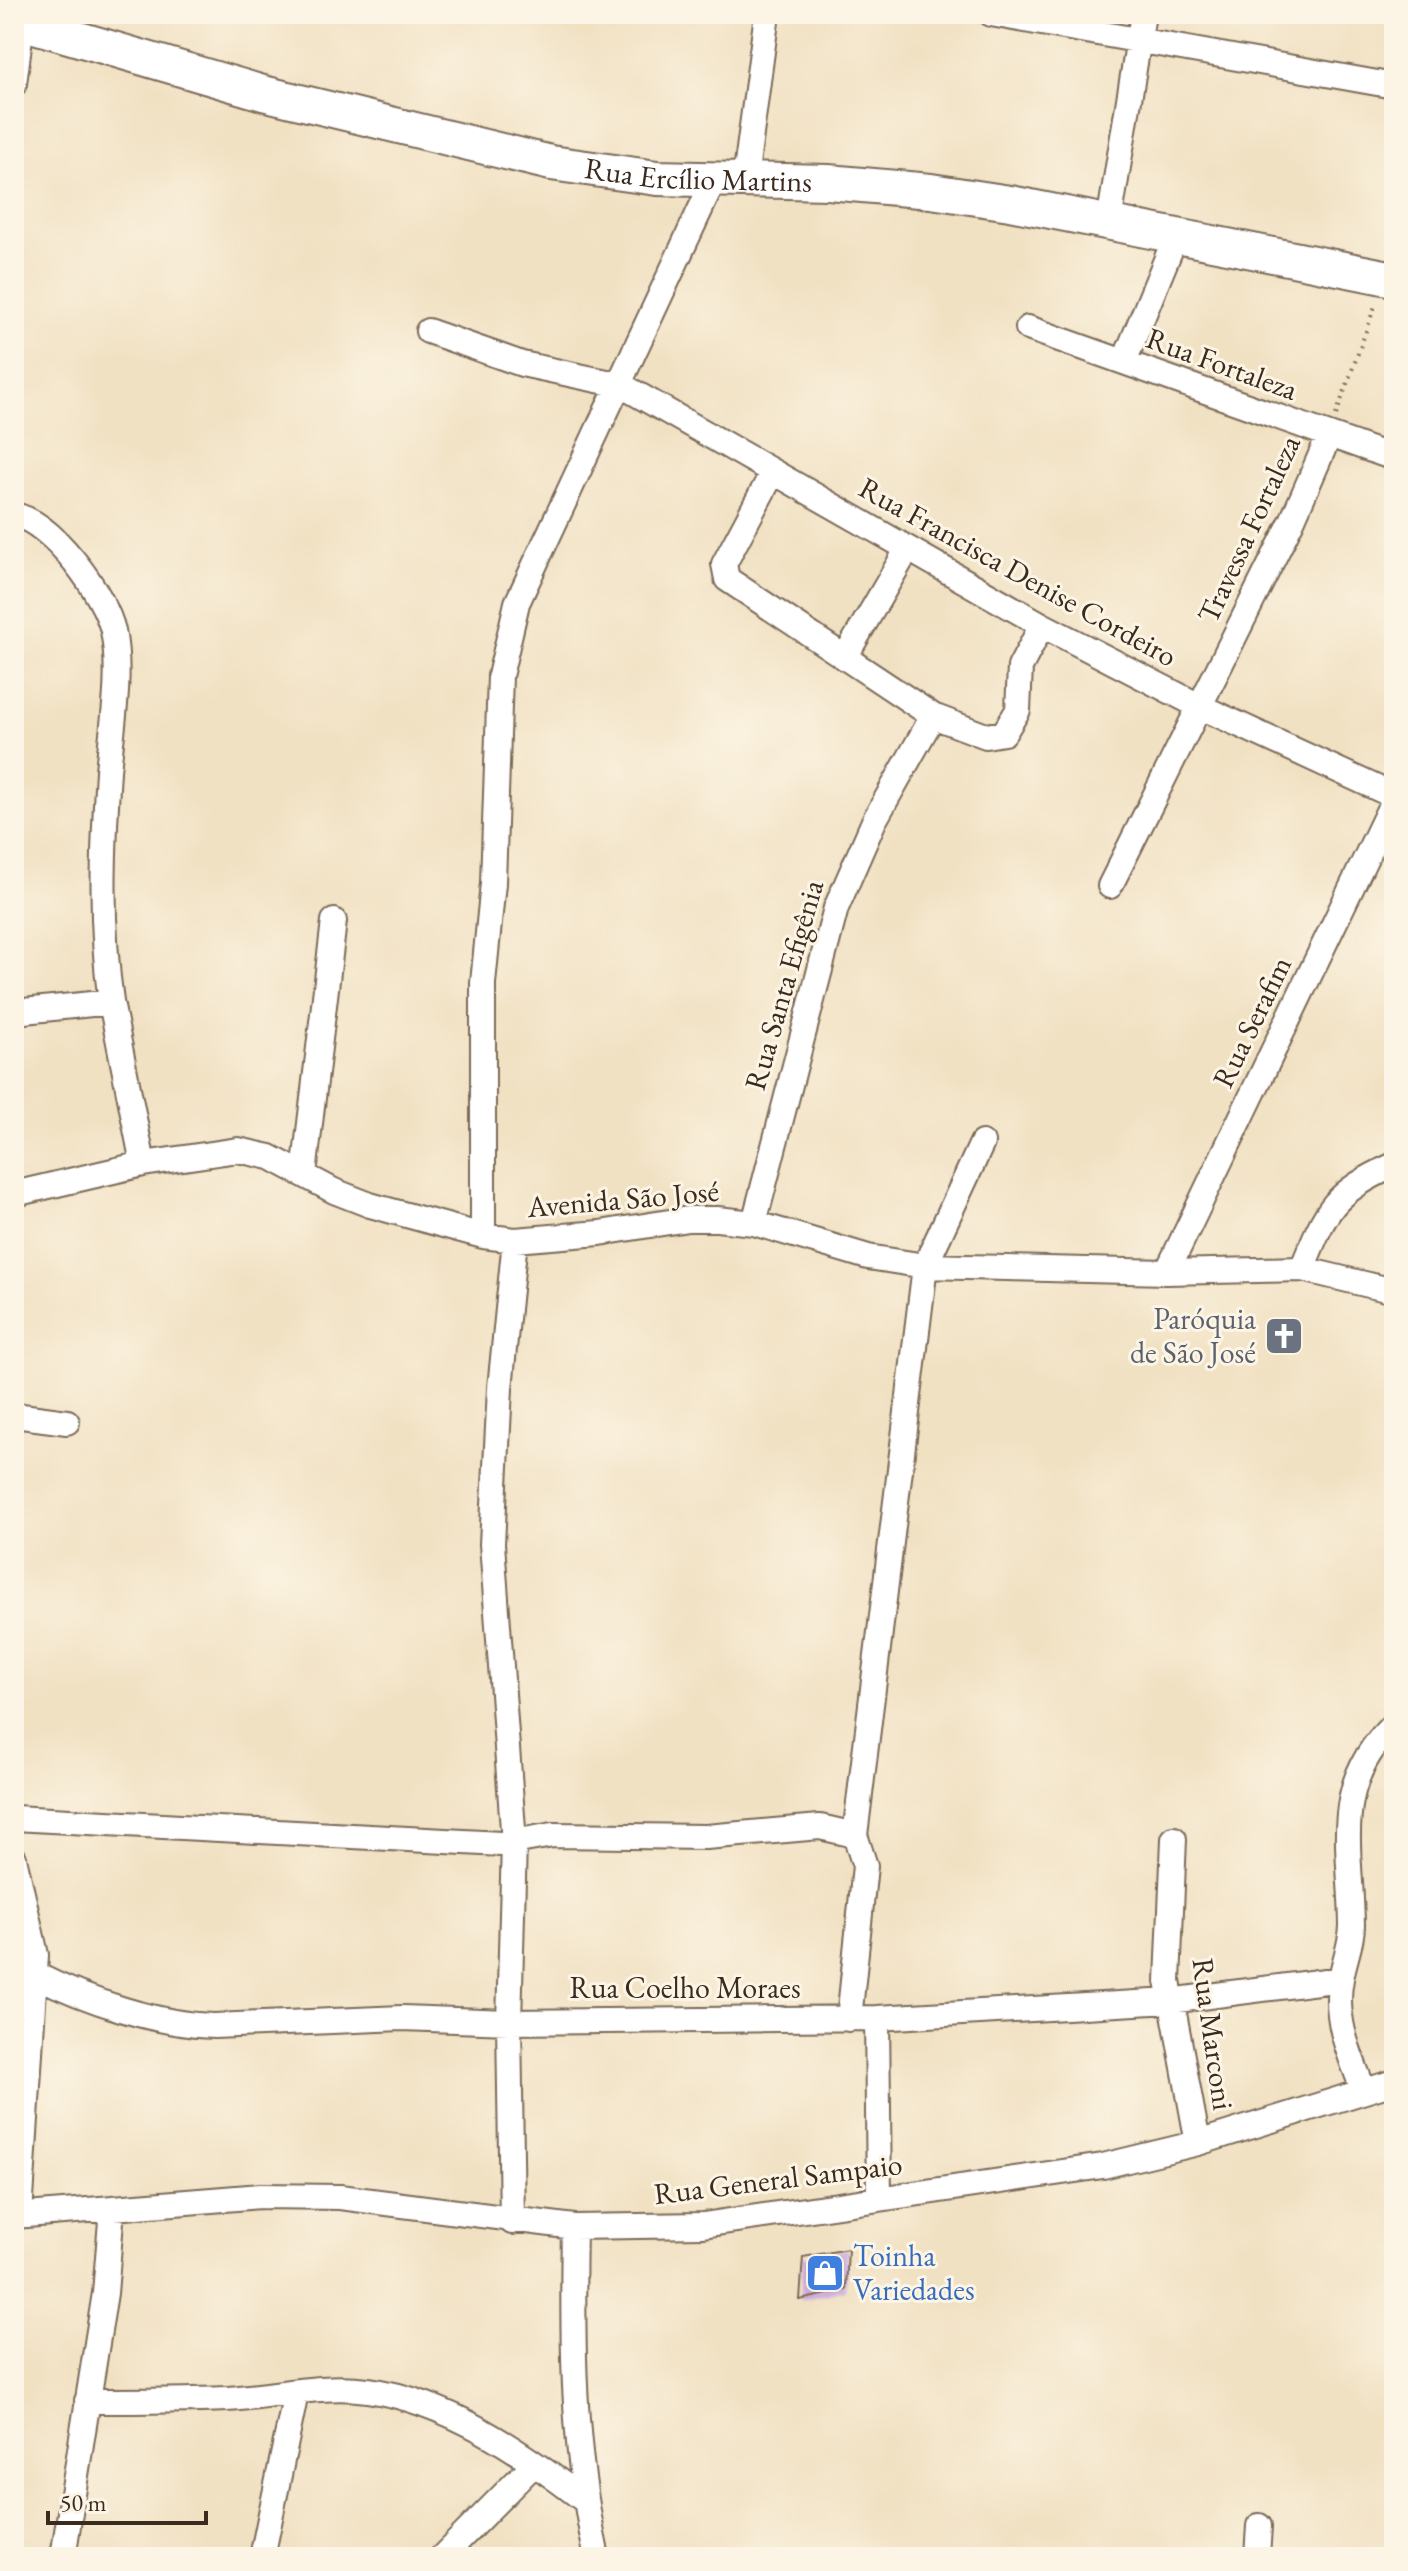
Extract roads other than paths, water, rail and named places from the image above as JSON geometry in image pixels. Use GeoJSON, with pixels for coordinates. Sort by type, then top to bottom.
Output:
{"type":"FeatureCollection","features":[{"type":"Feature","properties":{"kind":"street"},"geometry":{"type":"LineString","coordinates":[[483,1236],[481,1017],[493,883],[500,676],[517,603],[621,385],[729,179],[767,14]]}},
{"type":"Feature","properties":{"kind":"street"},"geometry":{"type":"LineString","coordinates":[[991,14],[1394,86]]}},
{"type":"Feature","properties":{"kind":"street"},"geometry":{"type":"LineString","coordinates":[[1109,222],[1143,14]]}},
{"type":"Feature","properties":{"kind":"street"},"geometry":{"type":"LineString","coordinates":[[14,84],[20,19]]}},
{"type":"Feature","properties":{"kind":"street","name":"Rua Ercílio Martins"},"geometry":{"type":"LineString","coordinates":[[20,19],[263,93],[551,163],[612,173],[931,191],[1109,222],[1389,278]]}},
{"type":"Feature","properties":{"kind":"street"},"geometry":{"type":"LineString","coordinates":[[1124,362],[1176,236]]}},
{"type":"Feature","properties":{"kind":"street","name":"Rua Fortaleza"},"geometry":{"type":"LineString","coordinates":[[1028,328],[1394,458]]}},
{"type":"Feature","properties":{"kind":"street","name":"Rua Francisca Denise Cordeiro"},"geometry":{"type":"LineString","coordinates":[[428,331],[522,364],[621,385],[1042,625],[1199,706],[1394,798]]}},
{"type":"Feature","properties":{"kind":"street","name":"Travessa Fortaleza"},"geometry":{"type":"LineString","coordinates":[[1110,886],[1292,521],[1329,436]]}},
{"type":"Feature","properties":{"kind":"street"},"geometry":{"type":"LineString","coordinates":[[773,472],[724,564],[723,573],[735,587],[933,716],[986,736],[997,737],[1004,733],[1018,710],[1020,667],[1042,625]]}},
{"type":"Feature","properties":{"kind":"street"},"geometry":{"type":"LineString","coordinates":[[14,515],[40,525],[64,548],[106,610],[112,629],[114,695],[101,881],[111,1002],[143,1164]]}},
{"type":"Feature","properties":{"kind":"street"},"geometry":{"type":"LineString","coordinates":[[845,657],[907,550]]}},
{"type":"Feature","properties":{"kind":"street","name":"Rua Santa Efigênia"},"geometry":{"type":"LineString","coordinates":[[754,1223],[836,908],[854,861],[933,716]]}},
{"type":"Feature","properties":{"kind":"street","name":"Rua Serafim"},"geometry":{"type":"LineString","coordinates":[[1167,1272],[1394,798]]}},
{"type":"Feature","properties":{"kind":"street"},"geometry":{"type":"LineString","coordinates":[[304,1174],[334,921]]}},
{"type":"Feature","properties":{"kind":"street"},"geometry":{"type":"LineString","coordinates":[[14,1012],[111,1002]]}},
{"type":"Feature","properties":{"kind":"street"},"geometry":{"type":"LineString","coordinates":[[849,2019],[865,1866],[862,1848],[855,1835],[925,1266],[982,1143]]}},
{"type":"Feature","properties":{"kind":"street","name":"Avenida São José"},"geometry":{"type":"LineString","coordinates":[[14,1194],[143,1164],[238,1150],[270,1157],[334,1191],[370,1205],[483,1236],[515,1240],[600,1233],[688,1219],[754,1223],[868,1257],[925,1266],[1167,1272],[1302,1269],[1394,1291]]}},
{"type":"Feature","properties":{"kind":"street"},"geometry":{"type":"LineString","coordinates":[[1302,1269],[1328,1208],[1345,1190],[1394,1165]]}},
{"type":"Feature","properties":{"kind":"street"},"geometry":{"type":"LineString","coordinates":[[512,2222],[509,2022],[514,1843],[492,1544],[500,1388],[515,1240]]}},
{"type":"Feature","properties":{"kind":"street"},"geometry":{"type":"LineString","coordinates":[[14,1415],[67,1422]]}},
{"type":"Feature","properties":{"kind":"street"},"geometry":{"type":"LineString","coordinates":[[1364,2091],[1344,2037],[1339,2009],[1341,1979],[1352,1927],[1346,1849],[1350,1799],[1357,1773],[1374,1743],[1394,1724]]}},
{"type":"Feature","properties":{"kind":"street"},"geometry":{"type":"LineString","coordinates":[[14,1818],[514,1843],[553,1835],[706,1837],[820,1827],[855,1835]]}},
{"type":"Feature","properties":{"kind":"street","name":"Rua Marconi"},"geometry":{"type":"LineString","coordinates":[[1174,1839],[1168,1948],[1170,2001],[1198,2143]]}},
{"type":"Feature","properties":{"kind":"street"},"geometry":{"type":"LineString","coordinates":[[14,1858],[24,1932],[36,1975],[17,2216]]}},
{"type":"Feature","properties":{"kind":"street","name":"Rua Coelho Moraes"},"geometry":{"type":"LineString","coordinates":[[36,1975],[83,1995],[194,2025],[402,2018],[509,2022],[877,2018],[1170,2001],[1341,1979]]}},
{"type":"Feature","properties":{"kind":"street"},"geometry":{"type":"LineString","coordinates":[[877,2018],[879,2199]]}},
{"type":"Feature","properties":{"kind":"street","name":"Rua General Sampaio"},"geometry":{"type":"LineString","coordinates":[[17,2216],[261,2196],[340,2197],[512,2222],[574,2227],[703,2225],[1103,2166],[1198,2143],[1394,2082]]}},
{"type":"Feature","properties":{"kind":"street"},"geometry":{"type":"LineString","coordinates":[[63,2557],[105,2293],[112,2209]]}},
{"type":"Feature","properties":{"kind":"street"},"geometry":{"type":"LineString","coordinates":[[574,2227],[573,2353],[584,2500],[597,2557]]}},
{"type":"Feature","properties":{"kind":"street"},"geometry":{"type":"LineString","coordinates":[[87,2401],[228,2399],[365,2389],[422,2403],[472,2425],[584,2500]]}},
{"type":"Feature","properties":{"kind":"street"},"geometry":{"type":"LineString","coordinates":[[262,2557],[296,2393]]}},
{"type":"Feature","properties":{"kind":"street"},"geometry":{"type":"LineString","coordinates":[[442,2557],[534,2464]]}},
{"type":"Feature","properties":{"kind":"street"},"geometry":{"type":"LineString","coordinates":[[1257,2557],[1259,2526]]}},
{"type":"Feature","properties":{"kind":"place","name":"Paróquia de São José"},"geometry":{"type":"Point","coordinates":[1284,1336]}},
{"type":"Feature","properties":{"kind":"place","name":"Toinha Variedades"},"geometry":{"type":"Point","coordinates":[825,2273]}}]}
